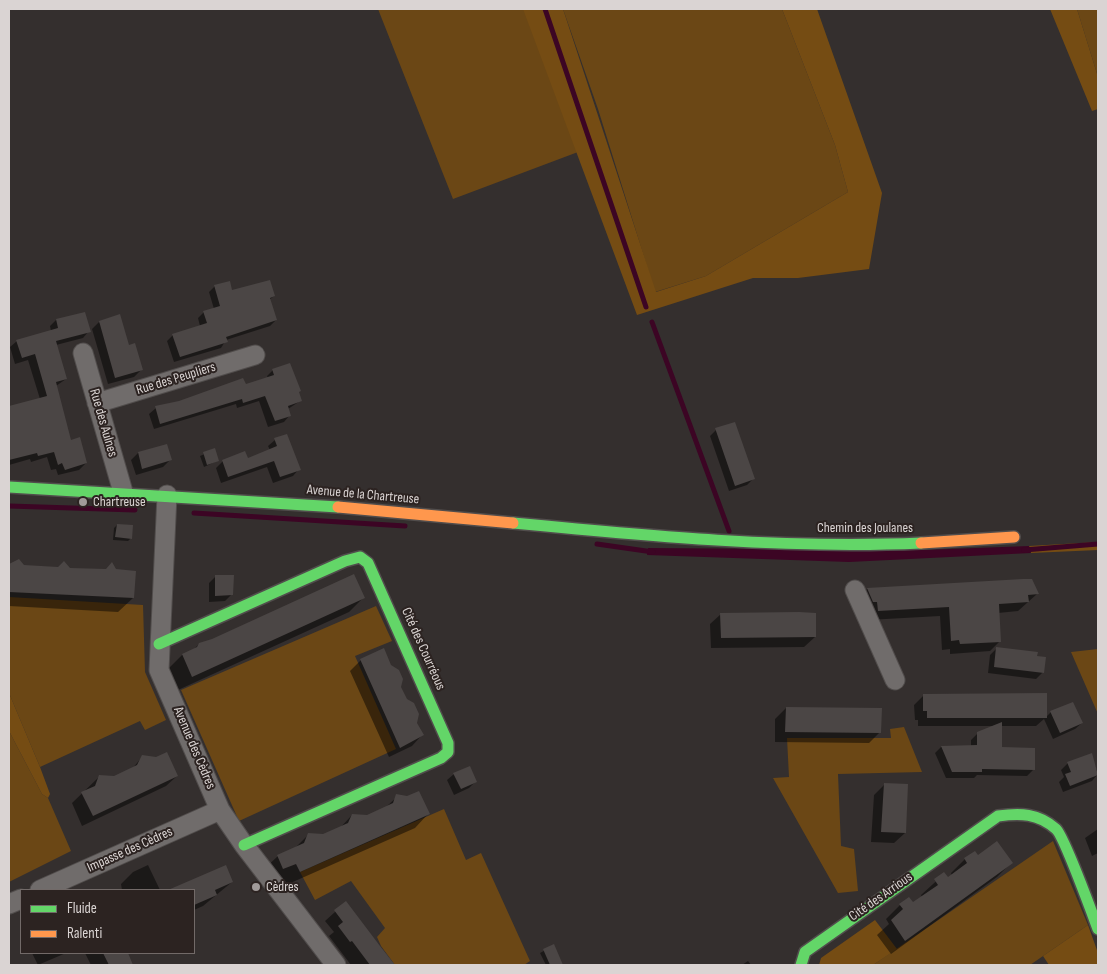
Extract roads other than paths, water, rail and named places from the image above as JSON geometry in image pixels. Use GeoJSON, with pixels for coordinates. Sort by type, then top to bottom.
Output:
{"type":"FeatureCollection","features":[{"type":"Feature","properties":{"kind":"street","name":"Rue des Aulnes"},"geometry":{"type":"LineString","coordinates":[[83,353],[123,492]]}},
{"type":"Feature","properties":{"kind":"street","name":"Rue des Peupliers"},"geometry":{"type":"LineString","coordinates":[[97,403],[255,354]]}},
{"type":"Feature","properties":{"kind":"street","name":"Avenue de la Chartreuse"},"geometry":{"type":"LineString","coordinates":[[9,488],[123,492],[368,510],[715,541]]}},
{"type":"Feature","properties":{"kind":"street","name":"Avenue des Cèdres"},"geometry":{"type":"LineString","coordinates":[[167,496],[159,670],[220,810],[244,845],[336,965]]}},
{"type":"Feature","properties":{"kind":"street","name":"Chemin des Joulanes"},"geometry":{"type":"LineString","coordinates":[[715,541],[843,545],[1014,538]]}},
{"type":"Feature","properties":{"kind":"street","name":"Cité des Courréous"},"geometry":{"type":"LineString","coordinates":[[159,644],[345,561],[360,557],[368,562],[448,743],[448,752],[440,758],[244,845]]}},
{"type":"Feature","properties":{"kind":"street"},"geometry":{"type":"LineString","coordinates":[[855,590],[895,680]]}},
{"type":"Feature","properties":{"kind":"street","name":"Impasse des Cèdres"},"geometry":{"type":"LineString","coordinates":[[42,889],[220,810]]}},
{"type":"Feature","properties":{"kind":"street","name":"Cité des Arrious"},"geometry":{"type":"LineString","coordinates":[[800,965],[805,952],[998,816],[1024,813],[1042,819],[1058,830],[1098,929]]}},
{"type":"Feature","properties":{"kind":"waterway"},"geometry":{"type":"LineString","coordinates":[[545,9],[646,307]]}},
{"type":"Feature","properties":{"kind":"waterway"},"geometry":{"type":"LineString","coordinates":[[652,322],[729,531]]}},
{"type":"Feature","properties":{"kind":"waterway"},"geometry":{"type":"LineString","coordinates":[[9,506],[135,510]]}},
{"type":"Feature","properties":{"kind":"waterway"},"geometry":{"type":"LineString","coordinates":[[194,513],[405,526]]}},
{"type":"Feature","properties":{"kind":"waterway"},"geometry":{"type":"LineString","coordinates":[[597,544],[653,552]]}},
{"type":"Feature","properties":{"kind":"waterway"},"geometry":{"type":"LineString","coordinates":[[1024,550],[1098,544]]}},
{"type":"Feature","properties":{"kind":"place","name":"Chartreuse"},"geometry":{"type":"Point","coordinates":[83,502]}},
{"type":"Feature","properties":{"kind":"place","name":"Cèdres"},"geometry":{"type":"Point","coordinates":[256,887]}}]}
